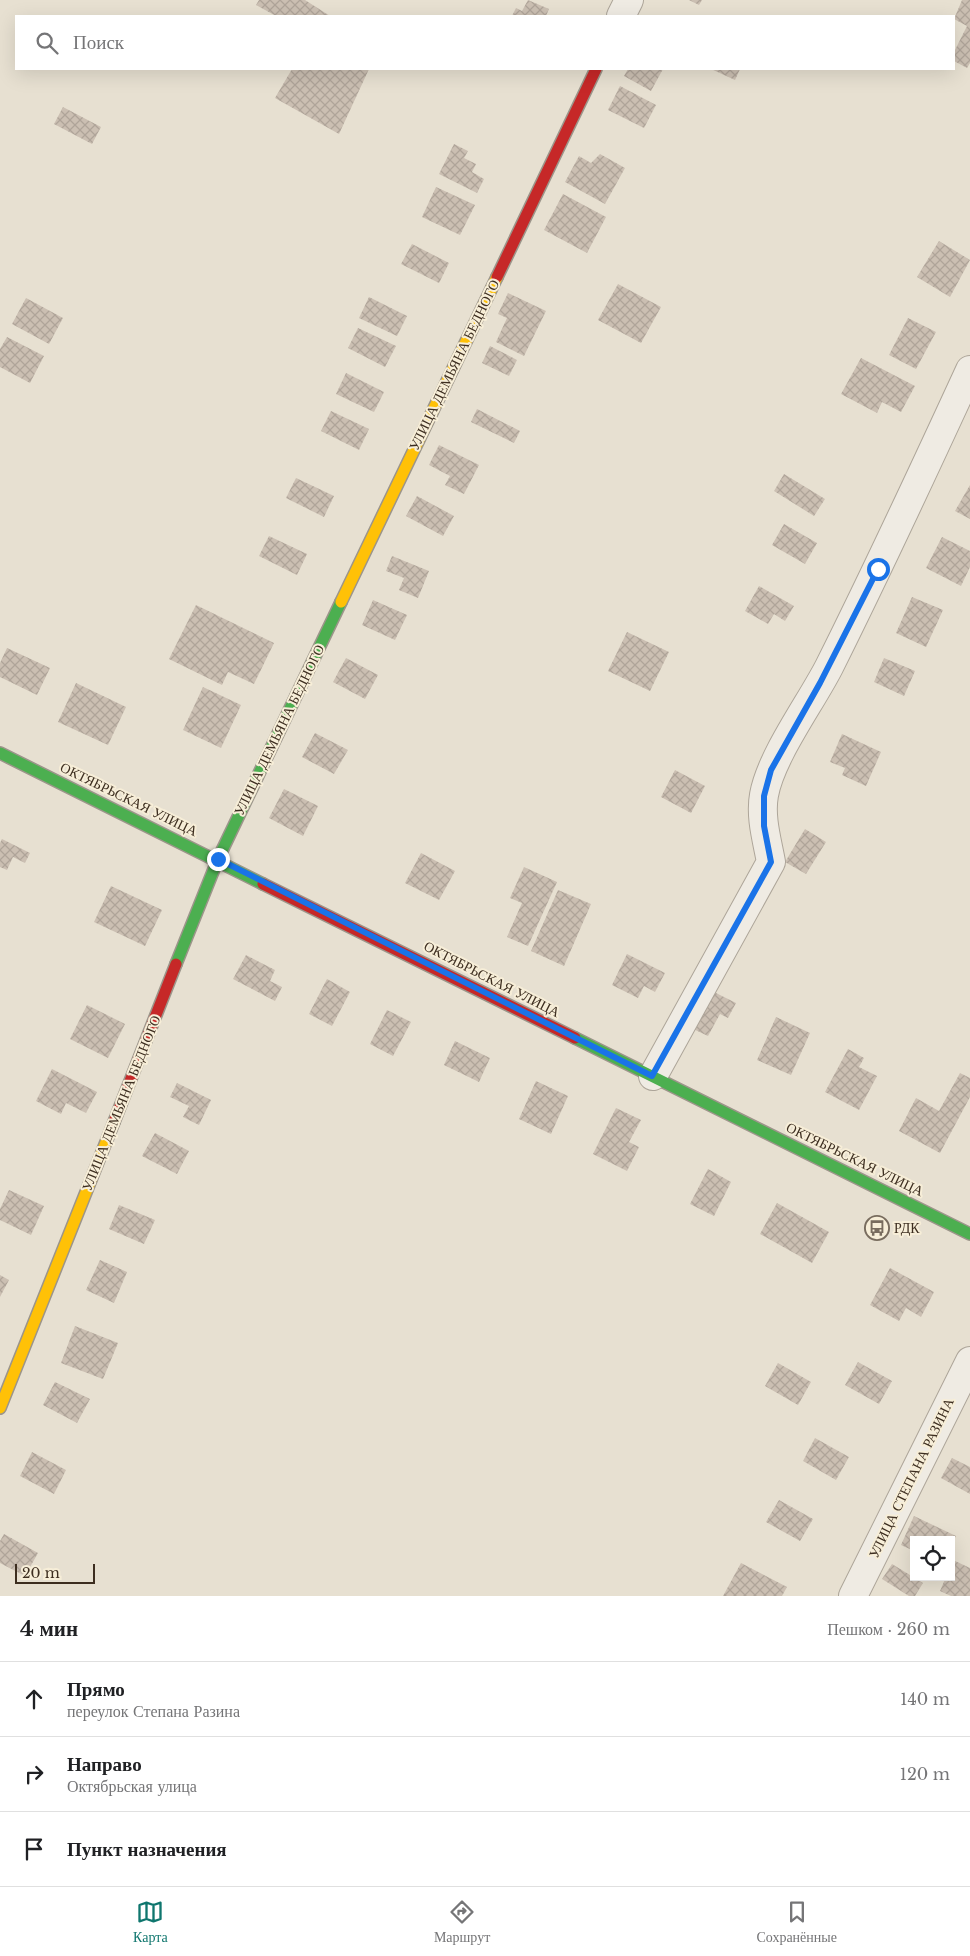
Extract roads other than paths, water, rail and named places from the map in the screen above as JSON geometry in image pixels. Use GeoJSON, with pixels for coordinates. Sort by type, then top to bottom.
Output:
{"type":"FeatureCollection","features":[{"type":"Feature","properties":{"kind":"street"},"geometry":{"type":"LineString","coordinates":[[622,15],[629,0]]}},
{"type":"Feature","properties":{"kind":"street","name":"УЛИЦА ДЕМЬЯНА БЕДНОГО"},"geometry":{"type":"LineString","coordinates":[[0,1408],[218,859],[596,70]]}},
{"type":"Feature","properties":{"kind":"street"},"geometry":{"type":"LineString","coordinates":[[652,1076],[771,862],[764,826],[764,796],[771,770],[820,683],[878,569],[970,370]]}},
{"type":"Feature","properties":{"kind":"street","name":"ОКТЯБРЬСКАЯ УЛИЦА"},"geometry":{"type":"LineString","coordinates":[[0,752],[970,1234]]}},
{"type":"Feature","properties":{"kind":"street","name":"УЛИЦА СТЕПАНА РАЗИНА"},"geometry":{"type":"LineString","coordinates":[[853,1596],[970,1361]]}},
{"type":"Feature","properties":{"kind":"place","name":"РДК"},"geometry":{"type":"Point","coordinates":[877,1228]}}]}
